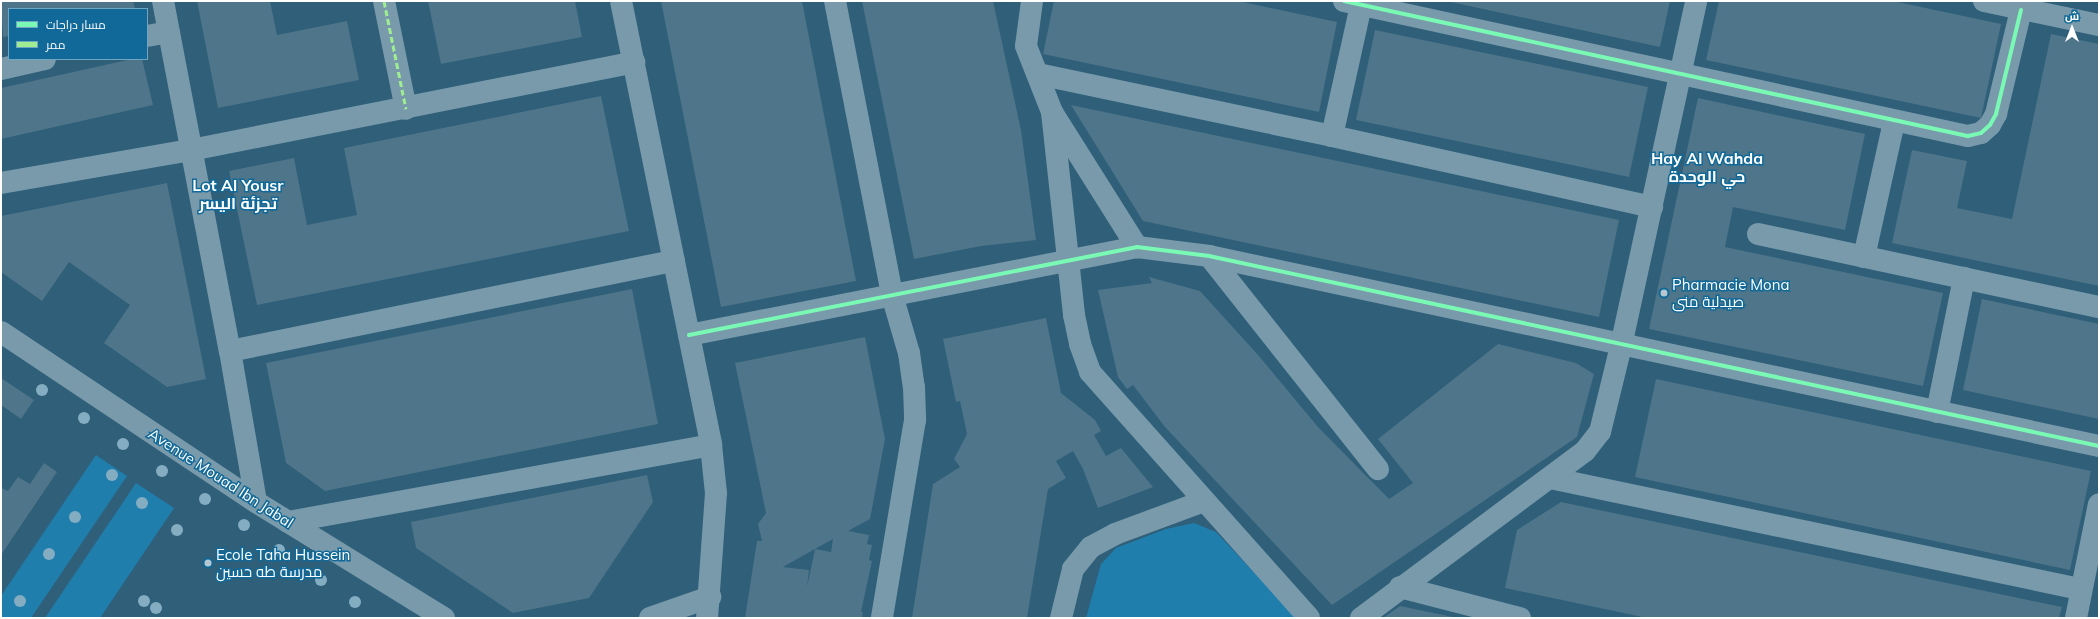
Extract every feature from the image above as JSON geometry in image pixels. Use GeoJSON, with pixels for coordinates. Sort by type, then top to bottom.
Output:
{"type":"FeatureCollection","features":[{"type":"Feature","properties":{"kind":"street"},"geometry":{"type":"LineString","coordinates":[[163,1],[230,351],[256,502]]}},
{"type":"Feature","properties":{"kind":"street"},"geometry":{"type":"LineString","coordinates":[[384,1],[406,109]]}},
{"type":"Feature","properties":{"kind":"street"},"geometry":{"type":"LineString","coordinates":[[621,1],[711,445],[716,494],[708,608],[650,618]]}},
{"type":"Feature","properties":{"kind":"street"},"geometry":{"type":"LineString","coordinates":[[835,1],[892,295],[909,353],[915,420],[882,618]]}},
{"type":"Feature","properties":{"kind":"street"},"geometry":{"type":"LineString","coordinates":[[1032,1],[1026,46],[1052,112],[1137,247]]}},
{"type":"Feature","properties":{"kind":"street"},"geometry":{"type":"LineString","coordinates":[[1361,618],[1400,587],[1585,451],[1600,432],[1622,346],[1696,1]]}},
{"type":"Feature","properties":{"kind":"street"},"geometry":{"type":"LineString","coordinates":[[1984,1],[2021,10],[2099,25]]}},
{"type":"Feature","properties":{"kind":"street"},"geometry":{"type":"LineString","coordinates":[[1332,136],[1355,2],[1894,122],[1968,136],[1981,133],[1990,125],[2003,96],[2021,10]]}},
{"type":"Feature","properties":{"kind":"street"},"geometry":{"type":"LineString","coordinates":[[148,36],[169,32]]}},
{"type":"Feature","properties":{"kind":"street"},"geometry":{"type":"LineString","coordinates":[[1,69],[41,60]]}},
{"type":"Feature","properties":{"kind":"street"},"geometry":{"type":"LineString","coordinates":[[1,184],[406,109],[634,62]]}},
{"type":"Feature","properties":{"kind":"street"},"geometry":{"type":"LineString","coordinates":[[1038,74],[1332,136],[1652,207]]}},
{"type":"Feature","properties":{"kind":"street"},"geometry":{"type":"LineString","coordinates":[[1052,112],[1074,315],[1080,344],[1090,372],[1310,618]]}},
{"type":"Feature","properties":{"kind":"street"},"geometry":{"type":"LineString","coordinates":[[1864,257],[1894,122]]}},
{"type":"Feature","properties":{"kind":"street"},"geometry":{"type":"LineString","coordinates":[[1758,234],[2099,307]]}},
{"type":"Feature","properties":{"kind":"street"},"geometry":{"type":"LineString","coordinates":[[689,335],[1137,247],[1209,256],[1622,346],[2099,446]]}},
{"type":"Feature","properties":{"kind":"street"},"geometry":{"type":"LineString","coordinates":[[1209,256],[1378,469]]}},
{"type":"Feature","properties":{"kind":"street"},"geometry":{"type":"LineString","coordinates":[[230,351],[674,262]]}},
{"type":"Feature","properties":{"kind":"street"},"geometry":{"type":"LineString","coordinates":[[1937,412],[1964,278]]}},
{"type":"Feature","properties":{"kind":"street","name":"Avenue Mouad Ibn Jabal"},"geometry":{"type":"LineString","coordinates":[[1,332],[256,502],[444,618]]}},
{"type":"Feature","properties":{"kind":"street"},"geometry":{"type":"LineString","coordinates":[[288,522],[711,445]]}},
{"type":"Feature","properties":{"kind":"street"},"geometry":{"type":"LineString","coordinates":[[1550,478],[2080,589]]}},
{"type":"Feature","properties":{"kind":"street"},"geometry":{"type":"LineString","coordinates":[[1061,618],[1073,569],[1091,547],[1115,534],[1204,501]]}},
{"type":"Feature","properties":{"kind":"street"},"geometry":{"type":"LineString","coordinates":[[2076,618],[2080,589],[2099,504]]}},
{"type":"Feature","properties":{"kind":"street"},"geometry":{"type":"LineString","coordinates":[[1400,587],[1520,618]]}},
{"type":"Feature","properties":{"kind":"shaded area"},"geometry":{"type":"Polygon","coordinates":[[[96,455],[127,476],[31,618],[1,618],[1,596],[96,455]]]}},
{"type":"Feature","properties":{"kind":"shaded area"},"geometry":{"type":"Polygon","coordinates":[[[136,483],[174,508],[100,618],[45,618],[136,483]]]}},
{"type":"Feature","properties":{"kind":"shaded area"},"geometry":{"type":"Polygon","coordinates":[[[1194,523],[1216,532],[1297,618],[1086,618],[1101,564],[1116,548],[1166,529],[1194,523]]]}},
{"type":"Feature","properties":{"kind":"building"},"geometry":{"type":"Polygon","coordinates":[[[1,1],[133,1],[135,8],[8,8],[8,36],[3,37],[1,1]]]}},
{"type":"Feature","properties":{"kind":"building"},"geometry":{"type":"Polygon","coordinates":[[[197,1],[270,1],[277,35],[347,21],[359,80],[218,108],[197,1]]]}},
{"type":"Feature","properties":{"kind":"building"},"geometry":{"type":"Polygon","coordinates":[[[428,1],[575,1],[582,37],[441,64],[428,1]]]}},
{"type":"Feature","properties":{"kind":"building"},"geometry":{"type":"Polygon","coordinates":[[[661,1],[802,1],[856,281],[721,307],[661,1]]]}},
{"type":"Feature","properties":{"kind":"building"},"geometry":{"type":"Polygon","coordinates":[[[862,1],[993,1],[1021,130],[1036,240],[981,246],[914,259],[862,1]]]}},
{"type":"Feature","properties":{"kind":"building"},"geometry":{"type":"Polygon","coordinates":[[[1054,1],[1238,1],[1337,22],[1319,112],[1043,54],[1054,1]]]}},
{"type":"Feature","properties":{"kind":"building"},"geometry":{"type":"Polygon","coordinates":[[[1446,1],[1670,1],[1660,47],[1446,1]]]}},
{"type":"Feature","properties":{"kind":"building"},"geometry":{"type":"Polygon","coordinates":[[[1719,1],[1893,1],[2001,24],[1981,118],[1706,60],[1719,1]]]}},
{"type":"Feature","properties":{"kind":"building"},"geometry":{"type":"Polygon","coordinates":[[[1375,30],[1648,87],[1629,177],[1356,120],[1375,30]]]}},
{"type":"Feature","properties":{"kind":"building"},"geometry":{"type":"Polygon","coordinates":[[[2051,34],[2099,44],[2099,286],[1892,243],[1912,150],[1967,161],[1957,208],[2012,219],[2051,34]]]}},
{"type":"Feature","properties":{"kind":"building"},"geometry":{"type":"Polygon","coordinates":[[[127,60],[142,60],[153,105],[1,139],[1,88],[127,60]]]}},
{"type":"Feature","properties":{"kind":"building"},"geometry":{"type":"Polygon","coordinates":[[[601,96],[629,231],[257,305],[229,171],[294,158],[307,225],[357,215],[344,148],[601,96]]]}},
{"type":"Feature","properties":{"kind":"building"},"geometry":{"type":"Polygon","coordinates":[[[1698,98],[1865,134],[1845,230],[1733,207],[1725,247],[1943,293],[1923,386],[1649,329],[1698,98]]]}},
{"type":"Feature","properties":{"kind":"building"},"geometry":{"type":"Polygon","coordinates":[[[1071,105],[1619,220],[1599,317],[1143,221],[1071,105]]]}},
{"type":"Feature","properties":{"kind":"building"},"geometry":{"type":"Polygon","coordinates":[[[167,183],[206,379],[167,387],[104,343],[130,305],[69,262],[42,301],[1,272],[1,216],[167,183]]]}},
{"type":"Feature","properties":{"kind":"building"},"geometry":{"type":"Polygon","coordinates":[[[1149,277],[1200,291],[1259,356],[1318,427],[1389,499],[1413,483],[1378,439],[1498,344],[1576,363],[1594,374],[1577,437],[1332,605],[1165,427],[1133,385],[1127,389],[1118,377],[1098,290],[1152,283],[1149,277]]]}},
{"type":"Feature","properties":{"kind":"building"},"geometry":{"type":"Polygon","coordinates":[[[632,289],[658,424],[325,491],[286,463],[266,363],[632,289]]]}},
{"type":"Feature","properties":{"kind":"building"},"geometry":{"type":"Polygon","coordinates":[[[1982,299],[2099,324],[2099,419],[1963,390],[1982,299]]]}},
{"type":"Feature","properties":{"kind":"building"},"geometry":{"type":"Polygon","coordinates":[[[1046,318],[1061,393],[1095,420],[1101,431],[1094,435],[1106,456],[1121,448],[1153,487],[1098,508],[1083,469],[1073,451],[1056,461],[1066,478],[1048,489],[1027,618],[912,618],[933,484],[960,467],[954,459],[967,434],[960,401],[956,402],[943,339],[1046,318]]]}},
{"type":"Feature","properties":{"kind":"building"},"geometry":{"type":"Polygon","coordinates":[[[865,337],[885,439],[870,519],[848,531],[869,535],[867,544],[872,545],[869,560],[872,561],[861,612],[863,612],[862,618],[745,618],[757,541],[762,541],[758,524],[766,513],[735,363],[865,337]],[[833,539],[815,549],[831,552],[833,539]],[[815,549],[783,567],[809,570],[807,587],[815,549]]]}},
{"type":"Feature","properties":{"kind":"building"},"geometry":{"type":"Polygon","coordinates":[[[1,378],[34,400],[21,419],[1,405],[1,378]]]}},
{"type":"Feature","properties":{"kind":"building"},"geometry":{"type":"Polygon","coordinates":[[[1656,379],[2091,471],[2070,570],[1635,477],[1656,379]]]}},
{"type":"Feature","properties":{"kind":"building"},"geometry":{"type":"Polygon","coordinates":[[[44,463],[57,472],[1,555],[1,488],[8,491],[18,477],[30,484],[44,463]]]}},
{"type":"Feature","properties":{"kind":"building"},"geometry":{"type":"Polygon","coordinates":[[[647,475],[653,502],[589,598],[513,613],[416,548],[411,522],[647,475]]]}},
{"type":"Feature","properties":{"kind":"building"},"geometry":{"type":"Polygon","coordinates":[[[1561,502],[2062,607],[2059,618],[1647,618],[1505,588],[1517,530],[1561,502]]]}},
{"type":"Feature","properties":{"kind":"building"},"geometry":{"type":"Polygon","coordinates":[[[1400,606],[1453,617],[1453,618],[1383,618],[1400,606]]]}},
{"type":"Feature","properties":{"kind":"marked path"},"geometry":{"type":"LineString","coordinates":[[384,1],[406,109]]}},
{"type":"Feature","properties":{"kind":"cycle path"},"geometry":{"type":"LineString","coordinates":[[1344,1],[1968,136],[1981,133],[1990,125],[1996,114],[2021,10]]}},
{"type":"Feature","properties":{"kind":"cycle path"},"geometry":{"type":"LineString","coordinates":[[689,335],[1137,247],[1209,256],[2099,446]]}},
{"type":"Feature","properties":{"kind":"place","name":"Pharmacie Mona صيدلية منى"},"geometry":{"type":"Point","coordinates":[1664,293]}},
{"type":"Feature","properties":{"kind":"place","name":"Ecole Taha Hussein مدرسة طه حسين"},"geometry":{"type":"Point","coordinates":[208,563]}},
{"type":"Feature","properties":{"kind":"district","name":"Hay Al Wahda حي الوحدة"},"geometry":{"type":"Point","coordinates":[1707,167]}},
{"type":"Feature","properties":{"kind":"district","name":"Lot Al Yousr تجزئة اليسر"},"geometry":{"type":"Point","coordinates":[238,194]}}]}
